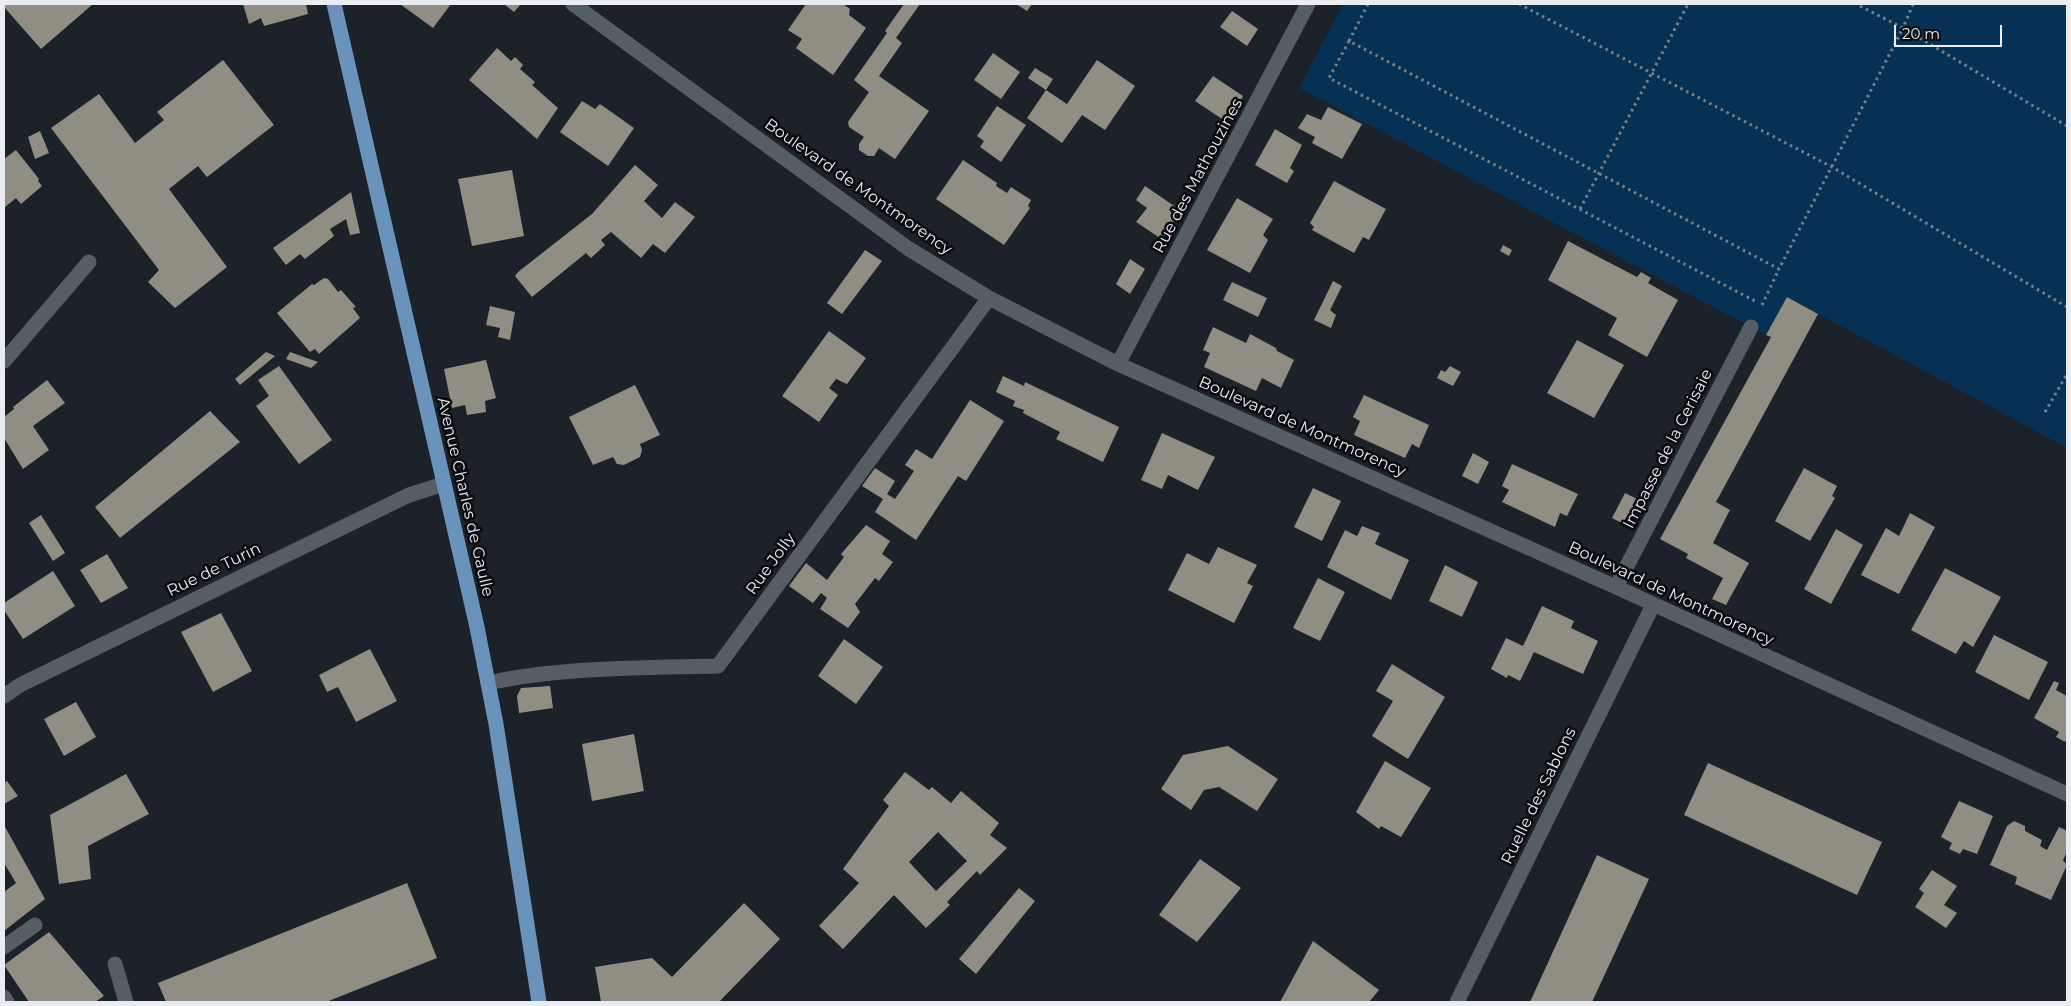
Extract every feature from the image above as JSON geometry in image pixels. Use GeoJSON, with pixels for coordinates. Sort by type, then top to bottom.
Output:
{"type":"FeatureCollection","features":[{"type":"Feature","properties":{"kind":"main road","name":"Avenue Charles de Gaulle"},"geometry":{"type":"LineString","coordinates":[[334,4],[488,683],[539,1002]]}},
{"type":"Feature","properties":{"kind":"street","name":"Boulevard de Montmorency"},"geometry":{"type":"LineString","coordinates":[[573,4],[909,249],[989,298],[1118,364],[1616,587],[2067,794]]}},
{"type":"Feature","properties":{"kind":"street","name":"Rue des Mathouzines"},"geometry":{"type":"LineString","coordinates":[[1118,364],[1308,4]]}},
{"type":"Feature","properties":{"kind":"street"},"geometry":{"type":"LineString","coordinates":[[4,361],[89,262]]}},
{"type":"Feature","properties":{"kind":"street","name":"Rue Jolly"},"geometry":{"type":"LineString","coordinates":[[488,683],[508,679],[613,669],[718,666],[989,298]]}},
{"type":"Feature","properties":{"kind":"street","name":"Impasse de la Cerisaie"},"geometry":{"type":"LineString","coordinates":[[1616,587],[1751,327]]}},
{"type":"Feature","properties":{"kind":"street","name":"Rue de Turin"},"geometry":{"type":"LineString","coordinates":[[4,696],[20,685],[409,495],[444,484]]}},
{"type":"Feature","properties":{"kind":"street","name":"Ruelle des Sablons"},"geometry":{"type":"LineString","coordinates":[[1457,1002],[1653,605]]}},
{"type":"Feature","properties":{"kind":"street"},"geometry":{"type":"LineString","coordinates":[[4,947],[35,925]]}},
{"type":"Feature","properties":{"kind":"street"},"geometry":{"type":"LineString","coordinates":[[115,964],[126,1002]]}},
{"type":"Feature","properties":{"kind":"street"},"geometry":{"type":"LineString","coordinates":[[4,998],[7,1002]]}},
{"type":"Feature","properties":{"kind":"path"},"geometry":{"type":"LineString","coordinates":[[1368,4],[1329,78],[1762,304]]}},
{"type":"Feature","properties":{"kind":"path"},"geometry":{"type":"LineString","coordinates":[[1519,4],[1832,167],[2067,307]]}},
{"type":"Feature","properties":{"kind":"path"},"geometry":{"type":"LineString","coordinates":[[1580,209],[1688,4]]}},
{"type":"Feature","properties":{"kind":"path"},"geometry":{"type":"LineString","coordinates":[[1856,4],[1903,28],[2067,126]]}},
{"type":"Feature","properties":{"kind":"path"},"geometry":{"type":"LineString","coordinates":[[1751,327],[1914,4]]}},
{"type":"Feature","properties":{"kind":"path"},"geometry":{"type":"LineString","coordinates":[[1348,41],[1779,269]]}},
{"type":"Feature","properties":{"kind":"path"},"geometry":{"type":"LineString","coordinates":[[2045,412],[2067,374]]}},
{"type":"Feature","properties":{"kind":"shaded area"},"geometry":{"type":"Polygon","coordinates":[[[1343,4],[2067,4],[2067,448],[1787,297],[1766,335],[1299,88],[1343,4]]]}},
{"type":"Feature","properties":{"kind":"building"},"geometry":{"type":"Polygon","coordinates":[[[4,4],[93,4],[41,49],[4,7],[4,4]]]}},
{"type":"Feature","properties":{"kind":"building"},"geometry":{"type":"Polygon","coordinates":[[[243,4],[306,4],[308,14],[264,26],[261,18],[249,24],[243,4]]]}},
{"type":"Feature","properties":{"kind":"building"},"geometry":{"type":"Polygon","coordinates":[[[400,4],[451,4],[433,28],[400,4]]]}},
{"type":"Feature","properties":{"kind":"building"},"geometry":{"type":"Polygon","coordinates":[[[504,4],[521,4],[514,12],[504,4]]]}},
{"type":"Feature","properties":{"kind":"building"},"geometry":{"type":"Polygon","coordinates":[[[806,4],[843,4],[850,9],[849,15],[866,28],[833,75],[796,48],[802,39],[788,30],[806,4]]]}},
{"type":"Feature","properties":{"kind":"building"},"geometry":{"type":"Polygon","coordinates":[[[904,4],[920,4],[896,38],[902,43],[879,76],[929,111],[895,159],[879,148],[874,156],[868,156],[859,150],[859,144],[864,137],[849,127],[848,122],[869,92],[854,80],[887,33],[885,31],[904,4]]]}},
{"type":"Feature","properties":{"kind":"building"},"geometry":{"type":"Polygon","coordinates":[[[1016,4],[1032,4],[1027,11],[1016,4]]]}},
{"type":"Feature","properties":{"kind":"building"},"geometry":{"type":"Polygon","coordinates":[[[1232,11],[1258,29],[1247,46],[1220,27],[1232,11]]]}},
{"type":"Feature","properties":{"kind":"building"},"geometry":{"type":"Polygon","coordinates":[[[497,48],[511,61],[515,57],[523,65],[520,69],[535,82],[532,85],[558,108],[537,139],[469,80],[497,48]]]}},
{"type":"Feature","properties":{"kind":"building"},"geometry":{"type":"Polygon","coordinates":[[[993,53],[1020,72],[1001,99],[974,80],[993,53]]]}},
{"type":"Feature","properties":{"kind":"building"},"geometry":{"type":"Polygon","coordinates":[[[223,60],[274,125],[207,177],[198,166],[169,189],[227,267],[175,308],[148,282],[159,270],[51,128],[99,94],[135,143],[164,120],[157,112],[223,60]]]}},
{"type":"Feature","properties":{"kind":"building"},"geometry":{"type":"Polygon","coordinates":[[[1097,60],[1135,86],[1105,130],[1082,115],[1062,143],[1027,118],[1046,90],[1067,104],[1097,60]]]}},
{"type":"Feature","properties":{"kind":"building"},"geometry":{"type":"Polygon","coordinates":[[[1035,68],[1053,79],[1046,90],[1028,78],[1035,68]]]}},
{"type":"Feature","properties":{"kind":"building"},"geometry":{"type":"Polygon","coordinates":[[[1213,76],[1243,96],[1235,112],[1230,109],[1222,119],[1195,101],[1213,76]]]}},
{"type":"Feature","properties":{"kind":"building"},"geometry":{"type":"Polygon","coordinates":[[[582,101],[595,109],[600,104],[634,128],[608,166],[560,132],[582,101]]]}},
{"type":"Feature","properties":{"kind":"building"},"geometry":{"type":"Polygon","coordinates":[[[997,106],[1026,125],[1001,162],[980,147],[984,141],[977,136],[997,106]]]}},
{"type":"Feature","properties":{"kind":"building"},"geometry":{"type":"Polygon","coordinates":[[[1328,107],[1362,124],[1342,159],[1312,143],[1315,137],[1298,128],[1307,114],[1321,120],[1328,107]]]}},
{"type":"Feature","properties":{"kind":"building"},"geometry":{"type":"Polygon","coordinates":[[[1275,129],[1302,145],[1290,168],[1294,171],[1287,183],[1255,165],[1275,129]]]}},
{"type":"Feature","properties":{"kind":"building"},"geometry":{"type":"Polygon","coordinates":[[[40,131],[49,153],[35,159],[28,137],[40,131]]]}},
{"type":"Feature","properties":{"kind":"building"},"geometry":{"type":"Polygon","coordinates":[[[16,150],[39,179],[38,181],[42,186],[21,204],[16,198],[4,208],[4,159],[16,150]]]}},
{"type":"Feature","properties":{"kind":"building"},"geometry":{"type":"Polygon","coordinates":[[[963,160],[997,183],[996,186],[1007,193],[1011,187],[1031,200],[1028,206],[1030,208],[1004,245],[936,199],[963,160]]]}},
{"type":"Feature","properties":{"kind":"building"},"geometry":{"type":"Polygon","coordinates":[[[635,165],[658,185],[644,201],[662,218],[675,202],[695,217],[665,253],[653,244],[641,258],[611,232],[601,240],[605,245],[591,258],[586,253],[532,297],[515,276],[518,272],[592,214],[635,165]]]}},
{"type":"Feature","properties":{"kind":"building"},"geometry":{"type":"Polygon","coordinates":[[[512,170],[524,236],[472,246],[458,179],[512,170]]]}},
{"type":"Feature","properties":{"kind":"building"},"geometry":{"type":"Polygon","coordinates":[[[1334,181],[1386,209],[1369,240],[1363,237],[1354,253],[1312,230],[1314,227],[1310,223],[1334,181]]]}},
{"type":"Feature","properties":{"kind":"building"},"geometry":{"type":"Polygon","coordinates":[[[1145,186],[1180,210],[1163,240],[1136,222],[1147,208],[1136,200],[1145,186]]]}},
{"type":"Feature","properties":{"kind":"building"},"geometry":{"type":"Polygon","coordinates":[[[351,192],[360,233],[350,235],[346,219],[330,229],[334,236],[305,259],[300,254],[286,265],[273,248],[351,192]]]}},
{"type":"Feature","properties":{"kind":"building"},"geometry":{"type":"Polygon","coordinates":[[[1237,198],[1273,219],[1263,235],[1268,240],[1250,273],[1207,250],[1237,198]]]}},
{"type":"Feature","properties":{"kind":"building"},"geometry":{"type":"Polygon","coordinates":[[[1568,241],[1637,277],[1641,272],[1651,278],[1648,283],[1678,300],[1647,357],[1608,335],[1617,318],[1548,280],[1568,241]]]}},
{"type":"Feature","properties":{"kind":"building"},"geometry":{"type":"Polygon","coordinates":[[[1503,245],[1512,250],[1509,256],[1500,251],[1503,245]]]}},
{"type":"Feature","properties":{"kind":"building"},"geometry":{"type":"Polygon","coordinates":[[[865,250],[882,261],[842,314],[827,303],[865,250]]]}},
{"type":"Feature","properties":{"kind":"building"},"geometry":{"type":"Polygon","coordinates":[[[1130,259],[1145,269],[1130,294],[1116,284],[1130,259]]]}},
{"type":"Feature","properties":{"kind":"building"},"geometry":{"type":"Polygon","coordinates":[[[324,278],[328,279],[338,292],[341,290],[356,307],[353,308],[360,318],[319,354],[315,349],[310,352],[277,313],[312,284],[314,285],[324,278]]]}},
{"type":"Feature","properties":{"kind":"building"},"geometry":{"type":"Polygon","coordinates":[[[1333,281],[1342,286],[1330,310],[1336,315],[1331,328],[1314,320],[1333,281]]]}},
{"type":"Feature","properties":{"kind":"building"},"geometry":{"type":"Polygon","coordinates":[[[1232,282],[1267,298],[1258,317],[1223,300],[1232,282]]]}},
{"type":"Feature","properties":{"kind":"building"},"geometry":{"type":"Polygon","coordinates":[[[1787,297],[1818,314],[1716,502],[1730,510],[1713,543],[1749,563],[1726,605],[1712,599],[1723,578],[1686,558],[1688,554],[1660,539],[1771,337],[1766,335],[1787,297]]]}},
{"type":"Feature","properties":{"kind":"building"},"geometry":{"type":"Polygon","coordinates":[[[490,306],[515,312],[510,340],[498,337],[500,328],[486,325],[490,306]]]}},
{"type":"Feature","properties":{"kind":"building"},"geometry":{"type":"Polygon","coordinates":[[[1213,327],[1246,343],[1250,334],[1294,360],[1281,388],[1262,378],[1256,391],[1204,367],[1210,353],[1203,350],[1213,327]]]}},
{"type":"Feature","properties":{"kind":"building"},"geometry":{"type":"Polygon","coordinates":[[[829,331],[866,358],[847,384],[836,379],[829,388],[838,395],[819,422],[782,396],[829,331]]]}},
{"type":"Feature","properties":{"kind":"building"},"geometry":{"type":"Polygon","coordinates":[[[1577,340],[1624,365],[1594,418],[1547,393],[1577,340]]]}},
{"type":"Feature","properties":{"kind":"building"},"geometry":{"type":"Polygon","coordinates":[[[266,352],[275,356],[240,385],[235,379],[266,352]]]}},
{"type":"Feature","properties":{"kind":"building"},"geometry":{"type":"Polygon","coordinates":[[[290,352],[318,362],[311,368],[286,359],[290,352]]]}},
{"type":"Feature","properties":{"kind":"building"},"geometry":{"type":"Polygon","coordinates":[[[486,360],[496,398],[485,401],[486,412],[467,415],[465,405],[452,408],[444,369],[486,360]]]}},
{"type":"Feature","properties":{"kind":"building"},"geometry":{"type":"Polygon","coordinates":[[[279,366],[332,440],[299,464],[256,406],[269,396],[258,380],[279,366]]]}},
{"type":"Feature","properties":{"kind":"building"},"geometry":{"type":"Polygon","coordinates":[[[1450,366],[1461,372],[1453,386],[1437,378],[1441,370],[1445,372],[1450,366]]]}},
{"type":"Feature","properties":{"kind":"building"},"geometry":{"type":"Polygon","coordinates":[[[1003,376],[1024,386],[1025,382],[1119,427],[1103,462],[1056,439],[1060,432],[1023,413],[1024,410],[1013,406],[1015,401],[996,392],[1003,376]]]}},
{"type":"Feature","properties":{"kind":"building"},"geometry":{"type":"Polygon","coordinates":[[[47,380],[65,403],[33,426],[49,450],[23,469],[4,438],[4,417],[14,409],[13,407],[47,380]]]}},
{"type":"Feature","properties":{"kind":"building"},"geometry":{"type":"Polygon","coordinates":[[[635,385],[660,435],[640,444],[642,450],[640,457],[624,465],[617,464],[613,457],[593,465],[569,417],[635,385]]]}},
{"type":"Feature","properties":{"kind":"building"},"geometry":{"type":"Polygon","coordinates":[[[1364,395],[1429,425],[1419,448],[1412,444],[1405,458],[1354,435],[1360,421],[1353,417],[1364,395]]]}},
{"type":"Feature","properties":{"kind":"building"},"geometry":{"type":"Polygon","coordinates":[[[970,400],[1004,421],[966,481],[958,476],[916,540],[875,512],[883,499],[862,486],[875,468],[895,481],[887,494],[895,499],[914,471],[905,465],[916,449],[932,459],[970,400]]]}},
{"type":"Feature","properties":{"kind":"building"},"geometry":{"type":"Polygon","coordinates":[[[210,411],[240,442],[120,538],[95,507],[210,411]]]}},
{"type":"Feature","properties":{"kind":"building"},"geometry":{"type":"Polygon","coordinates":[[[1162,433],[1215,457],[1198,490],[1168,475],[1162,489],[1141,480],[1162,433]]]}},
{"type":"Feature","properties":{"kind":"building"},"geometry":{"type":"Polygon","coordinates":[[[1473,453],[1489,462],[1478,484],[1462,476],[1473,453]]]}},
{"type":"Feature","properties":{"kind":"building"},"geometry":{"type":"Polygon","coordinates":[[[1512,464],[1578,494],[1567,516],[1560,513],[1555,527],[1502,502],[1509,490],[1502,486],[1512,464]]]}},
{"type":"Feature","properties":{"kind":"building"},"geometry":{"type":"Polygon","coordinates":[[[1804,468],[1837,486],[1832,496],[1835,498],[1810,541],[1775,521],[1804,468]]]}},
{"type":"Feature","properties":{"kind":"building"},"geometry":{"type":"Polygon","coordinates":[[[1313,488],[1341,501],[1322,541],[1294,527],[1313,488]]]}},
{"type":"Feature","properties":{"kind":"building"},"geometry":{"type":"Polygon","coordinates":[[[1625,493],[1641,501],[1628,526],[1612,518],[1625,493]]]}},
{"type":"Feature","properties":{"kind":"building"},"geometry":{"type":"Polygon","coordinates":[[[1910,513],[1935,527],[1899,594],[1861,575],[1886,528],[1899,536],[1910,513]]]}},
{"type":"Feature","properties":{"kind":"building"},"geometry":{"type":"Polygon","coordinates":[[[41,515],[65,553],[53,561],[29,523],[41,515]]]}},
{"type":"Feature","properties":{"kind":"building"},"geometry":{"type":"Polygon","coordinates":[[[866,525],[890,541],[882,554],[893,562],[879,581],[875,578],[855,604],[860,612],[848,628],[820,609],[827,598],[821,593],[813,603],[789,586],[806,563],[827,580],[844,557],[841,554],[866,525]]]}},
{"type":"Feature","properties":{"kind":"building"},"geometry":{"type":"Polygon","coordinates":[[[1362,526],[1380,533],[1375,544],[1409,560],[1391,600],[1327,567],[1345,530],[1357,536],[1362,526]]]}},
{"type":"Feature","properties":{"kind":"building"},"geometry":{"type":"Polygon","coordinates":[[[1836,529],[1863,545],[1831,604],[1804,589],[1836,529]]]}},
{"type":"Feature","properties":{"kind":"building"},"geometry":{"type":"Polygon","coordinates":[[[1218,547],[1257,565],[1247,583],[1253,586],[1234,623],[1168,590],[1187,553],[1209,564],[1218,547]]]}},
{"type":"Feature","properties":{"kind":"building"},"geometry":{"type":"Polygon","coordinates":[[[107,554],[128,588],[101,603],[80,570],[107,554]]]}},
{"type":"Feature","properties":{"kind":"building"},"geometry":{"type":"Polygon","coordinates":[[[1445,565],[1478,582],[1462,617],[1429,601],[1445,565]]]}},
{"type":"Feature","properties":{"kind":"building"},"geometry":{"type":"Polygon","coordinates":[[[1945,568],[2001,597],[1973,647],[1964,641],[1956,654],[1911,630],[1945,568]]]}},
{"type":"Feature","properties":{"kind":"building"},"geometry":{"type":"Polygon","coordinates":[[[53,571],[75,606],[23,639],[4,610],[4,603],[53,571]]]}},
{"type":"Feature","properties":{"kind":"building"},"geometry":{"type":"Polygon","coordinates":[[[1318,578],[1345,592],[1320,641],[1293,628],[1318,578]]]}},
{"type":"Feature","properties":{"kind":"building"},"geometry":{"type":"Polygon","coordinates":[[[1542,606],[1574,621],[1571,628],[1598,641],[1583,674],[1534,652],[1520,681],[1508,675],[1507,678],[1491,669],[1506,638],[1523,646],[1542,606]]]}},
{"type":"Feature","properties":{"kind":"building"},"geometry":{"type":"Polygon","coordinates":[[[221,613],[252,671],[213,692],[181,632],[221,613]]]}},
{"type":"Feature","properties":{"kind":"building"},"geometry":{"type":"Polygon","coordinates":[[[1994,635],[2048,662],[2029,700],[1975,672],[1994,635]]]}},
{"type":"Feature","properties":{"kind":"building"},"geometry":{"type":"Polygon","coordinates":[[[844,639],[883,667],[856,704],[818,676],[844,639]]]}},
{"type":"Feature","properties":{"kind":"building"},"geometry":{"type":"Polygon","coordinates":[[[370,649],[397,701],[356,722],[338,687],[327,692],[319,675],[370,649]]]}},
{"type":"Feature","properties":{"kind":"building"},"geometry":{"type":"Polygon","coordinates":[[[1392,664],[1445,697],[1408,759],[1372,736],[1393,701],[1376,691],[1392,664]]]}},
{"type":"Feature","properties":{"kind":"building"},"geometry":{"type":"Polygon","coordinates":[[[2054,681],[2059,683],[2056,690],[2067,696],[2067,738],[2065,742],[2056,737],[2059,732],[2034,718],[2054,681]]]}},
{"type":"Feature","properties":{"kind":"building"},"geometry":{"type":"Polygon","coordinates":[[[550,686],[553,708],[519,713],[517,696],[521,688],[550,686]]]}},
{"type":"Feature","properties":{"kind":"building"},"geometry":{"type":"Polygon","coordinates":[[[76,702],[96,737],[64,756],[44,719],[76,702]]]}},
{"type":"Feature","properties":{"kind":"building"},"geometry":{"type":"Polygon","coordinates":[[[634,734],[644,791],[592,801],[582,744],[634,734]]]}},
{"type":"Feature","properties":{"kind":"building"},"geometry":{"type":"Polygon","coordinates":[[[1228,746],[1278,779],[1257,811],[1219,787],[1204,790],[1191,810],[1161,789],[1183,755],[1228,746]]]}},
{"type":"Feature","properties":{"kind":"building"},"geometry":{"type":"Polygon","coordinates":[[[1385,761],[1431,788],[1401,837],[1381,826],[1379,829],[1356,812],[1385,761]]]}},
{"type":"Feature","properties":{"kind":"building"},"geometry":{"type":"Polygon","coordinates":[[[1708,763],[1882,842],[1857,895],[1684,815],[1708,763]]]}},
{"type":"Feature","properties":{"kind":"building"},"geometry":{"type":"Polygon","coordinates":[[[905,772],[929,790],[932,787],[951,803],[961,791],[999,823],[990,835],[1007,848],[980,875],[977,871],[947,902],[950,905],[926,928],[894,895],[843,949],[819,926],[859,883],[843,869],[889,806],[883,800],[905,772]],[[938,832],[909,862],[936,891],[967,861],[938,832]]]}},
{"type":"Feature","properties":{"kind":"building"},"geometry":{"type":"Polygon","coordinates":[[[126,774],[149,814],[88,846],[91,879],[59,884],[50,815],[126,774]]]}},
{"type":"Feature","properties":{"kind":"building"},"geometry":{"type":"Polygon","coordinates":[[[7,781],[18,796],[4,804],[4,783],[7,781]]]}},
{"type":"Feature","properties":{"kind":"building"},"geometry":{"type":"Polygon","coordinates":[[[1959,801],[1993,816],[1977,854],[1963,849],[1960,854],[1949,849],[1952,843],[1941,837],[1959,801]]]}},
{"type":"Feature","properties":{"kind":"building"},"geometry":{"type":"Polygon","coordinates":[[[2014,821],[2025,826],[2025,831],[2042,840],[2040,846],[2047,850],[2059,827],[2067,831],[2067,852],[2063,860],[2067,865],[2051,900],[2015,884],[2017,877],[1990,865],[2007,826],[2014,821]]]}},
{"type":"Feature","properties":{"kind":"building"},"geometry":{"type":"Polygon","coordinates":[[[4,825],[45,899],[4,931],[4,892],[16,883],[4,863],[4,825]]]}},
{"type":"Feature","properties":{"kind":"building"},"geometry":{"type":"Polygon","coordinates":[[[1597,855],[1649,879],[1592,1002],[1530,1002],[1597,855]]]}},
{"type":"Feature","properties":{"kind":"building"},"geometry":{"type":"Polygon","coordinates":[[[1200,859],[1241,888],[1197,942],[1159,915],[1200,859]]]}},
{"type":"Feature","properties":{"kind":"building"},"geometry":{"type":"Polygon","coordinates":[[[1932,870],[1957,886],[1944,905],[1957,913],[1946,928],[1915,907],[1924,893],[1919,889],[1932,870]]]}},
{"type":"Feature","properties":{"kind":"building"},"geometry":{"type":"Polygon","coordinates":[[[407,883],[437,958],[326,1002],[166,1002],[158,983],[407,883]]]}},
{"type":"Feature","properties":{"kind":"building"},"geometry":{"type":"Polygon","coordinates":[[[1019,888],[1035,901],[976,974],[959,959],[1019,888]]]}},
{"type":"Feature","properties":{"kind":"building"},"geometry":{"type":"Polygon","coordinates":[[[744,903],[780,939],[719,1002],[601,1002],[595,967],[652,958],[672,977],[744,903]]]}},
{"type":"Feature","properties":{"kind":"building"},"geometry":{"type":"Polygon","coordinates":[[[49,932],[104,996],[95,1002],[29,1002],[4,965],[49,932]]]}},
{"type":"Feature","properties":{"kind":"building"},"geometry":{"type":"Polygon","coordinates":[[[1313,941],[1379,990],[1369,1002],[1280,1002],[1313,941]]]}}]}
